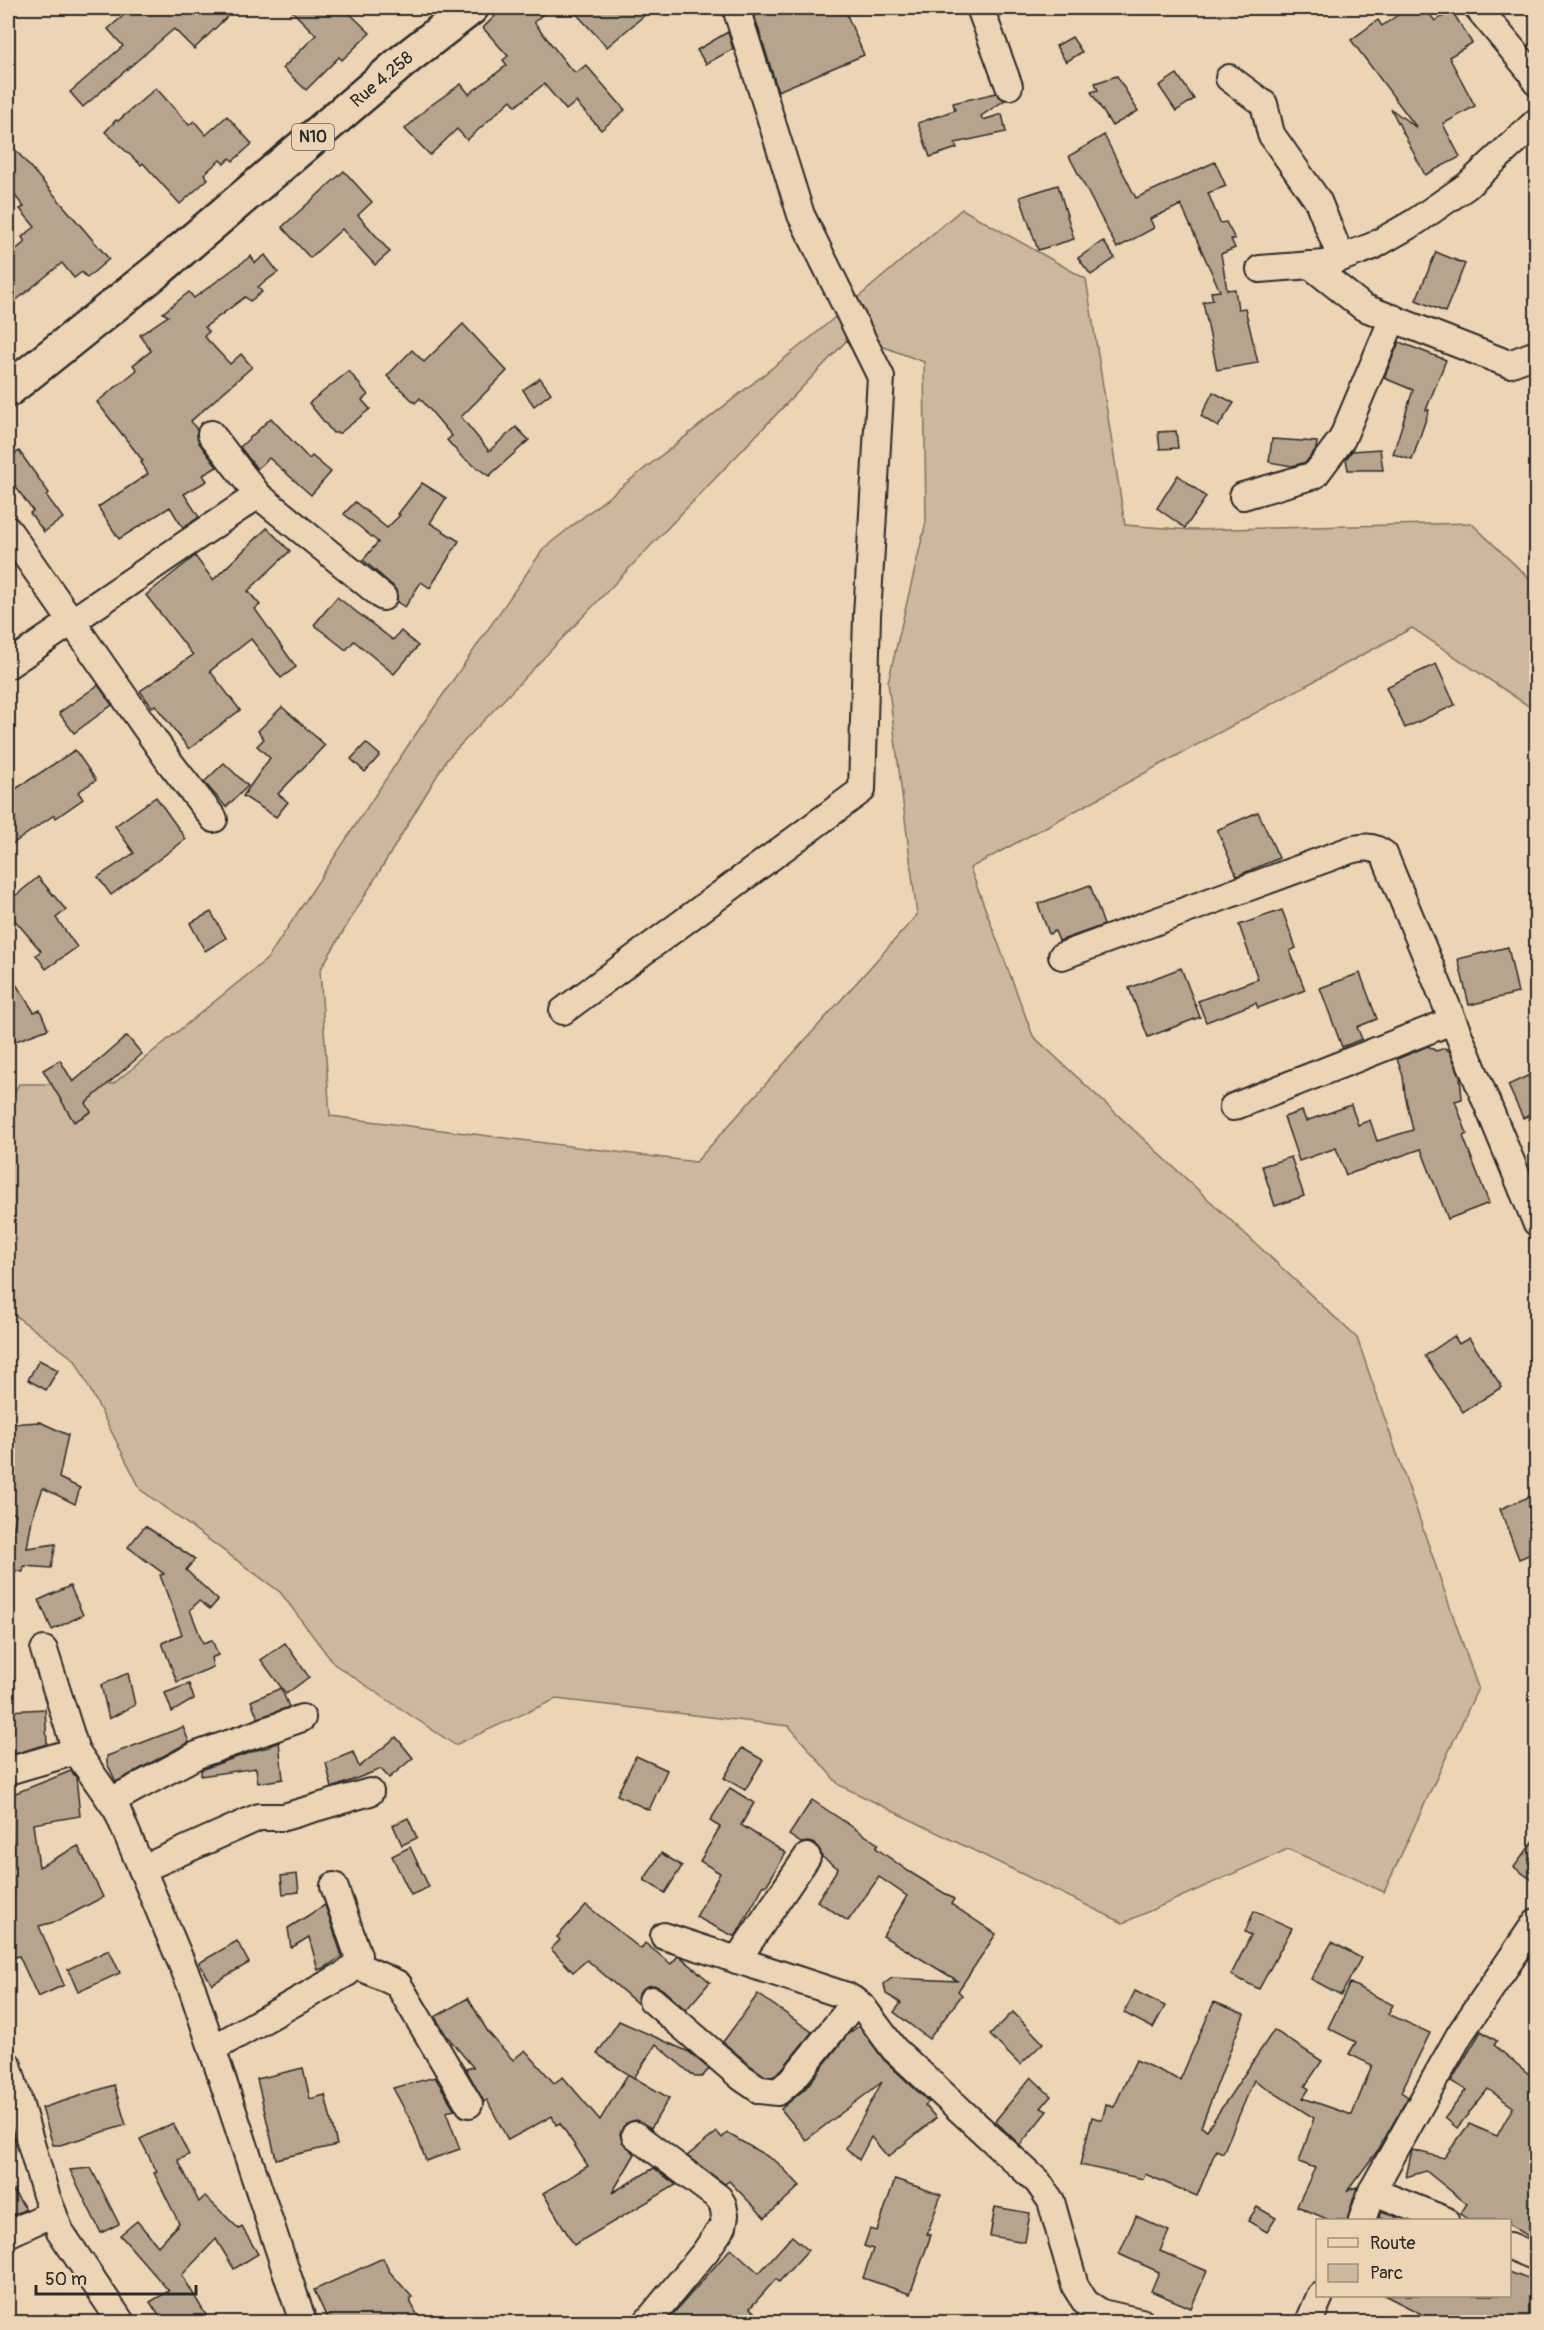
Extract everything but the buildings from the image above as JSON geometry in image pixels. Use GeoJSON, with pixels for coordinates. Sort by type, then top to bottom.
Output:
{"type":"FeatureCollection","features":[{"type":"Feature","properties":{"kind":"highway","name":"Rue 4.258"},"geometry":{"type":"LineString","coordinates":[[8,390],[158,270],[404,60],[471,8]]}},
{"type":"Feature","properties":{"kind":"street"},"geometry":{"type":"LineString","coordinates":[[563,1011],[862,790],[867,616],[881,377],[801,215],[736,8]]}},
{"type":"Feature","properties":{"kind":"street"},"geometry":{"type":"LineString","coordinates":[[980,8],[1009,86]]}},
{"type":"Feature","properties":{"kind":"street"},"geometry":{"type":"LineString","coordinates":[[1478,8],[1531,72],[1536,82]]}},
{"type":"Feature","properties":{"kind":"street"},"geometry":{"type":"LineString","coordinates":[[1229,78],[1264,104],[1271,134],[1318,201],[1341,258]]}},
{"type":"Feature","properties":{"kind":"street"},"geometry":{"type":"LineString","coordinates":[[1260,269],[1325,264],[1373,246],[1415,222],[1467,186],[1536,122]]}},
{"type":"Feature","properties":{"kind":"street"},"geometry":{"type":"LineString","coordinates":[[1310,265],[1363,307],[1509,364],[1536,354]]}},
{"type":"Feature","properties":{"kind":"street"},"geometry":{"type":"LineString","coordinates":[[1243,496],[1315,475],[1342,439],[1394,318]]}},
{"type":"Feature","properties":{"kind":"street"},"geometry":{"type":"LineString","coordinates":[[211,434],[258,495],[383,597]]}},
{"type":"Feature","properties":{"kind":"street"},"geometry":{"type":"LineString","coordinates":[[8,665],[258,495]]}},
{"type":"Feature","properties":{"kind":"street"},"geometry":{"type":"LineString","coordinates":[[8,530],[171,764],[214,819]]}},
{"type":"Feature","properties":{"kind":"street"},"geometry":{"type":"LineString","coordinates":[[1062,956],[1350,850],[1365,847],[1377,849],[1384,854],[1536,1222]]}},
{"type":"Feature","properties":{"kind":"street"},"geometry":{"type":"LineString","coordinates":[[1233,1107],[1452,1021]]}},
{"type":"Feature","properties":{"kind":"street"},"geometry":{"type":"LineString","coordinates":[[44,1650],[76,1751],[117,1810],[192,1988],[303,2322]]}},
{"type":"Feature","properties":{"kind":"street"},"geometry":{"type":"LineString","coordinates":[[111,1801],[197,1755],[302,1718]]}},
{"type":"Feature","properties":{"kind":"street"},"geometry":{"type":"LineString","coordinates":[[8,1771],[76,1751]]}},
{"type":"Feature","properties":{"kind":"street"},"geometry":{"type":"LineString","coordinates":[[142,1869],[259,1817],[284,1818],[370,1792]]}},
{"type":"Feature","properties":{"kind":"street"},"geometry":{"type":"LineString","coordinates":[[737,1960],[807,1857]]}},
{"type":"Feature","properties":{"kind":"street"},"geometry":{"type":"LineString","coordinates":[[212,2049],[347,1973],[356,1965],[358,1955],[334,1886]]}},
{"type":"Feature","properties":{"kind":"street"},"geometry":{"type":"LineString","coordinates":[[1362,2219],[1372,2191],[1460,2034],[1536,1922]]}},
{"type":"Feature","properties":{"kind":"street"},"geometry":{"type":"LineString","coordinates":[[664,1936],[856,2001],[894,2049],[1038,2182],[1051,2201],[1075,2286],[1086,2303],[1102,2313],[1141,2322]]}},
{"type":"Feature","properties":{"kind":"street"},"geometry":{"type":"LineString","coordinates":[[356,1965],[398,1984],[469,2104]]}},
{"type":"Feature","properties":{"kind":"street"},"geometry":{"type":"LineString","coordinates":[[652,2001],[741,2077],[760,2090],[778,2092],[793,2079],[856,2001]]}},
{"type":"Feature","properties":{"kind":"street"},"geometry":{"type":"LineString","coordinates":[[8,2065],[17,2131],[60,2231],[121,2322]]}},
{"type":"Feature","properties":{"kind":"street"},"geometry":{"type":"LineString","coordinates":[[635,2135],[718,2198],[723,2205],[725,2215],[723,2226],[705,2252],[647,2322]]}},
{"type":"Feature","properties":{"kind":"street"},"geometry":{"type":"LineString","coordinates":[[1372,2191],[1442,2219]]}},
{"type":"Feature","properties":{"kind":"street"},"geometry":{"type":"LineString","coordinates":[[8,2234],[53,2213]]}},
{"type":"Feature","properties":{"kind":"street"},"geometry":{"type":"LineString","coordinates":[[1511,2247],[1536,2257]]}},
{"type":"Feature","properties":{"kind":"street"},"geometry":{"type":"LineString","coordinates":[[1309,2322],[1319,2297]]}},
{"type":"Feature","properties":{"kind":"green space"},"geometry":{"type":"Polygon","coordinates":[[[962,209],[1086,279],[1125,525],[1191,530],[1471,523],[1536,585],[1536,711],[1412,628],[970,868],[1033,1036],[1357,1338],[1478,1688],[1384,1892],[1288,1849],[1123,1923],[839,1785],[789,1726],[556,1699],[455,1745],[334,1664],[280,1592],[141,1490],[75,1360],[8,1310],[8,1104],[19,1084],[113,1084],[267,959],[409,744],[544,548],[814,335],[962,209]],[[852,335],[447,759],[320,970],[330,1116],[696,1162],[917,915],[888,682],[926,522],[924,362],[852,335]]]}}]}
